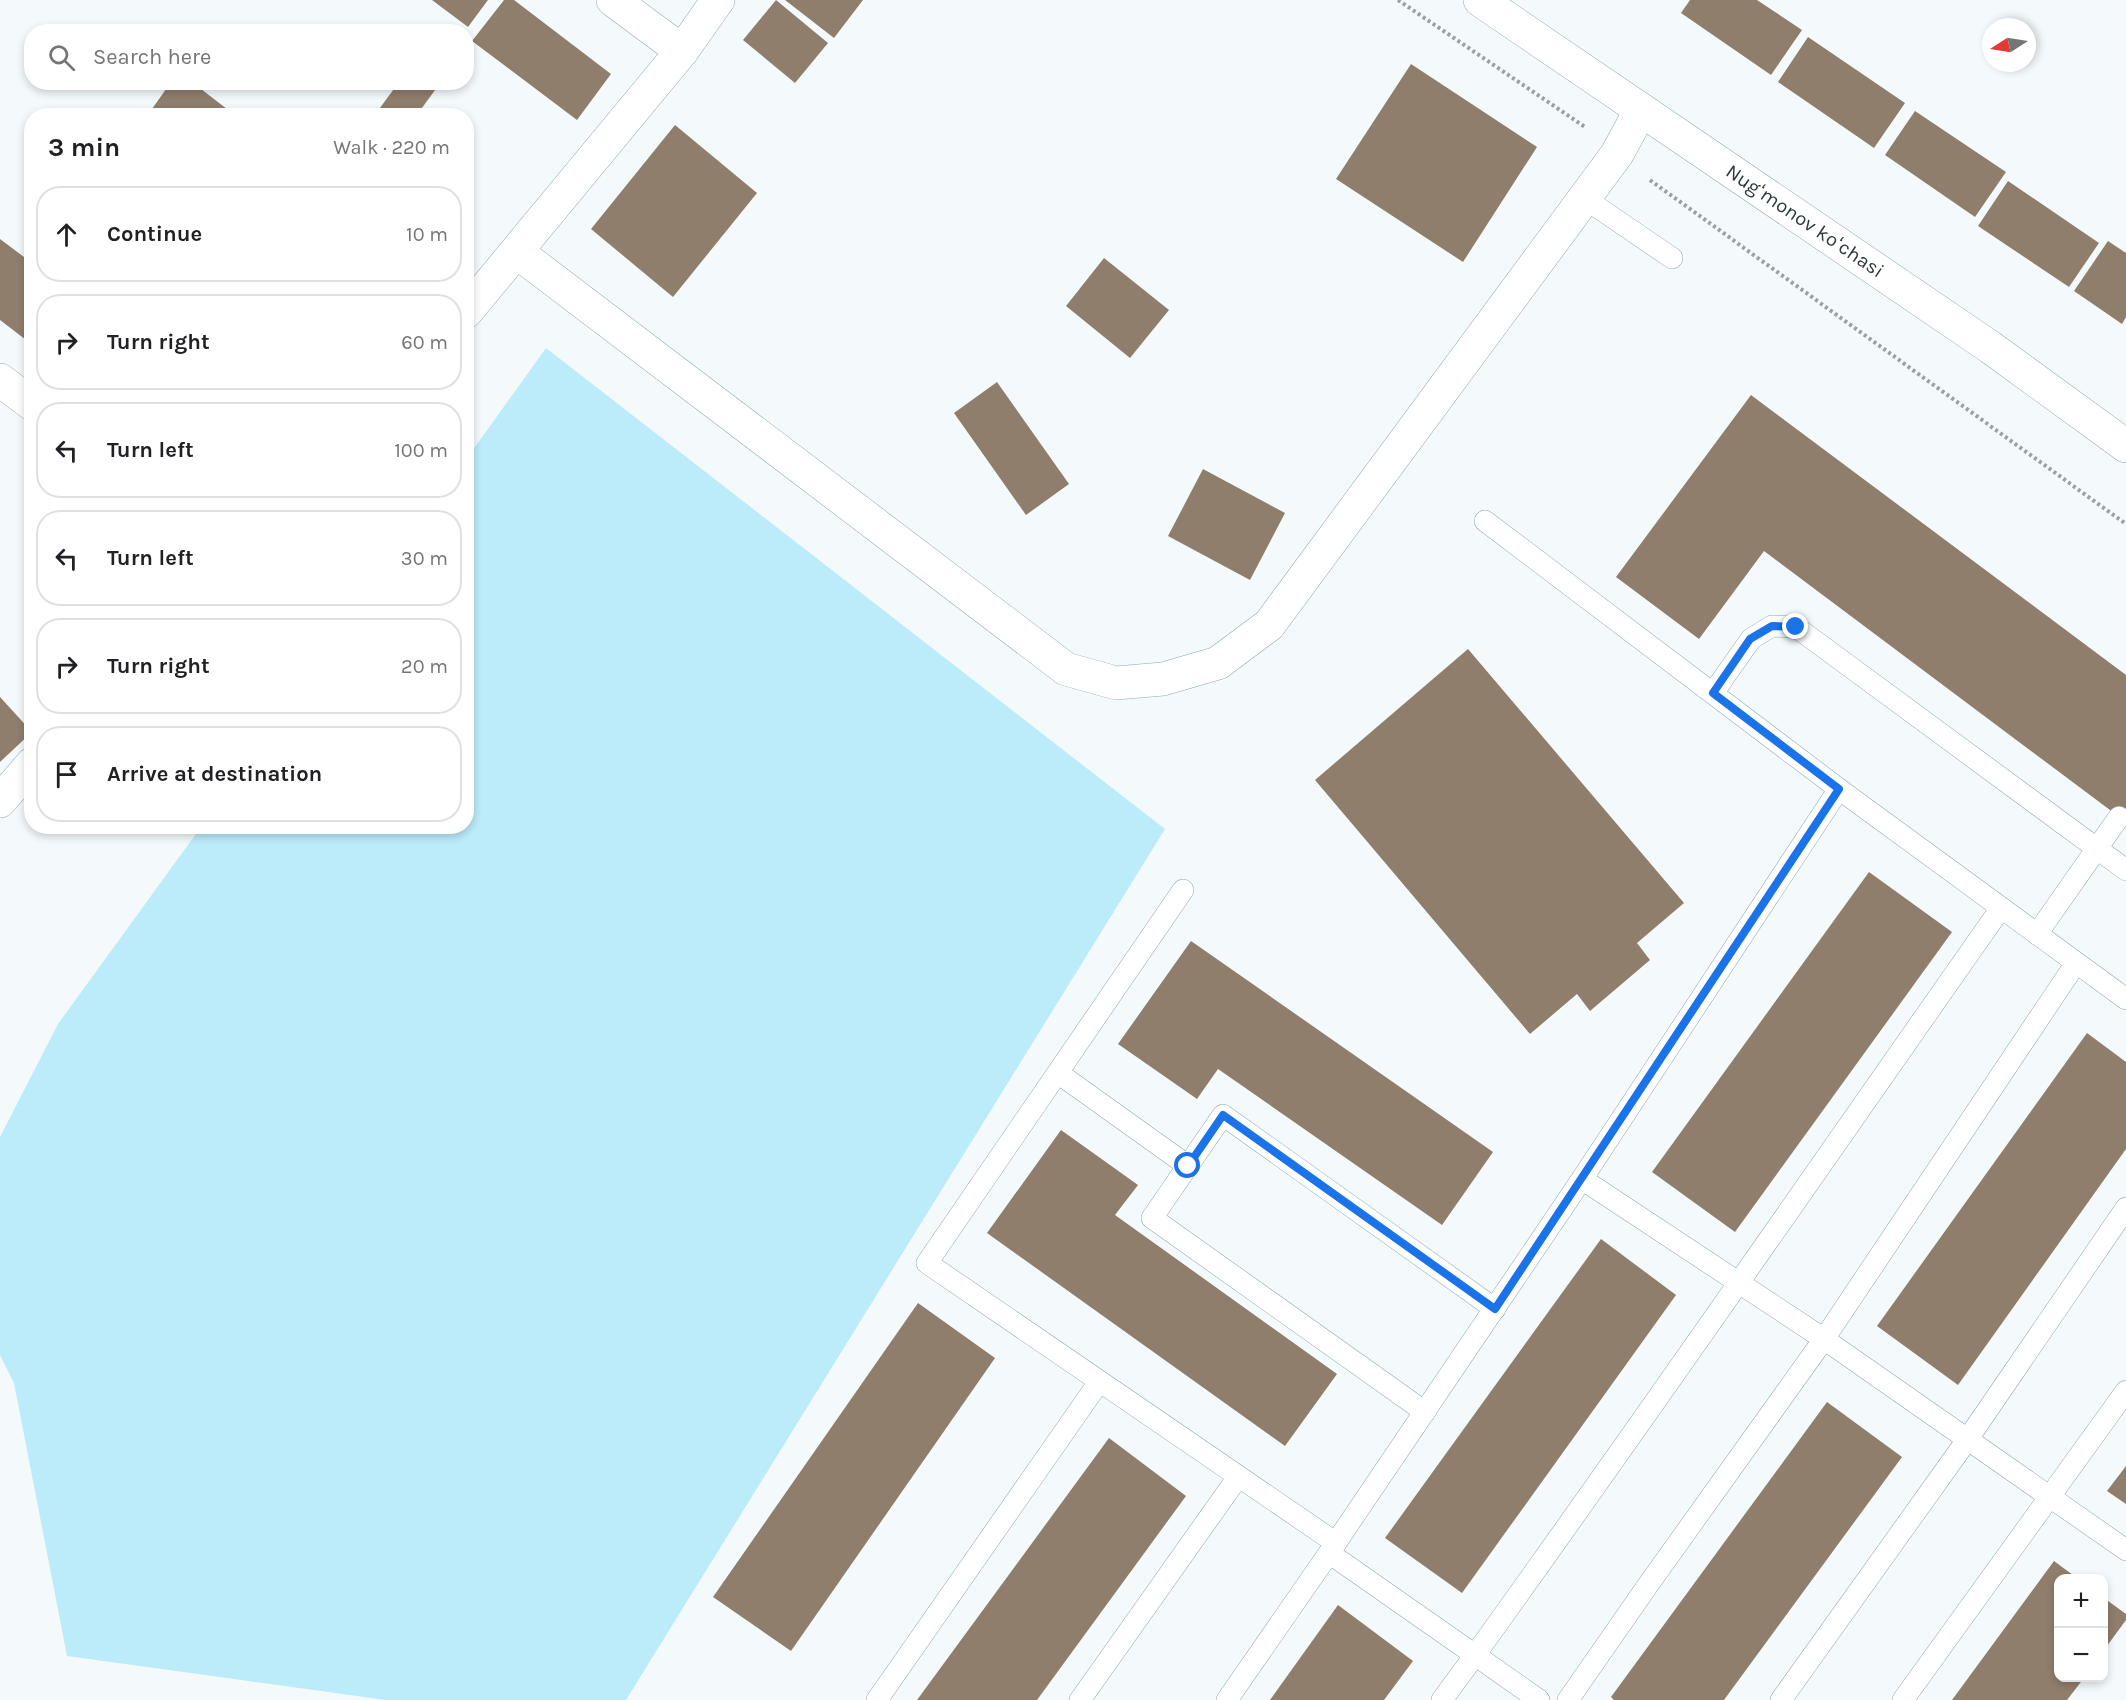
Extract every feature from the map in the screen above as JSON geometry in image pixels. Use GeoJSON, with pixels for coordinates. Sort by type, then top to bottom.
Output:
{"type":"FeatureCollection","features":[{"type":"Feature","properties":{"kind":"street"},"geometry":{"type":"LineString","coordinates":[[613,0],[682,51]]}},
{"type":"Feature","properties":{"kind":"street"},"geometry":{"type":"LineString","coordinates":[[474,303],[682,51],[718,0]]}},
{"type":"Feature","properties":{"kind":"street","name":"Nugʻmonov koʻchasi"},"geometry":{"type":"LineString","coordinates":[[1480,0],[1990,347],[2126,446]]}},
{"type":"Feature","properties":{"kind":"street"},"geometry":{"type":"LineString","coordinates":[[517,252],[1066,669],[1116,683],[1163,679],[1218,663],[1269,625],[1617,154],[1641,110]]}},
{"type":"Feature","properties":{"kind":"street"},"geometry":{"type":"LineString","coordinates":[[0,380],[24,398]]}},
{"type":"Feature","properties":{"kind":"street"},"geometry":{"type":"LineString","coordinates":[[0,801],[24,773]]}},
{"type":"Feature","properties":{"kind":"lane"},"geometry":{"type":"LineString","coordinates":[[1584,198],[1672,258]]}},
{"type":"Feature","properties":{"kind":"lane"},"geometry":{"type":"LineString","coordinates":[[1485,521],[1839,789],[2126,999]]}},
{"type":"Feature","properties":{"kind":"lane"},"geometry":{"type":"LineString","coordinates":[[1713,693],[1750,639],[1772,626],[1796,627],[2126,870]]}},
{"type":"Feature","properties":{"kind":"lane"},"geometry":{"type":"LineString","coordinates":[[1227,1700],[1495,1309],[1839,789]]}},
{"type":"Feature","properties":{"kind":"lane"},"geometry":{"type":"LineString","coordinates":[[2037,934],[2119,817]]}},
{"type":"Feature","properties":{"kind":"lane"},"geometry":{"type":"LineString","coordinates":[[1183,890],[927,1263],[1238,1477],[1475,1655],[1539,1700]]}},
{"type":"Feature","properties":{"kind":"lane"},"geometry":{"type":"LineString","coordinates":[[1442,1700],[1622,1451],[1738,1281],[2001,908]]}},
{"type":"Feature","properties":{"kind":"lane"},"geometry":{"type":"LineString","coordinates":[[1568,1700],[1824,1339],[2076,963]]}},
{"type":"Feature","properties":{"kind":"lane"},"geometry":{"type":"LineString","coordinates":[[1058,1073],[1188,1166]]}},
{"type":"Feature","properties":{"kind":"lane"},"geometry":{"type":"LineString","coordinates":[[1425,1412],[1152,1218],[1223,1115],[1495,1309]]}},
{"type":"Feature","properties":{"kind":"lane"},"geometry":{"type":"LineString","coordinates":[[1582,1179],[1824,1339],[2126,1550]]}},
{"type":"Feature","properties":{"kind":"lane"},"geometry":{"type":"LineString","coordinates":[[1781,1700],[1967,1440],[2126,1208]]}},
{"type":"Feature","properties":{"kind":"lane"},"geometry":{"type":"LineString","coordinates":[[877,1700],[1099,1382]]}},
{"type":"Feature","properties":{"kind":"lane"},"geometry":{"type":"LineString","coordinates":[[1903,1700],[2126,1391]]}},
{"type":"Feature","properties":{"kind":"lane"},"geometry":{"type":"LineString","coordinates":[[1080,1700],[1238,1477]]}},
{"type":"Feature","properties":{"kind":"path"},"geometry":{"type":"LineString","coordinates":[[1398,0],[1585,127]]}},
{"type":"Feature","properties":{"kind":"path"},"geometry":{"type":"LineString","coordinates":[[1650,180],[2126,524]]}},
{"type":"Feature","properties":{"kind":"shaded area"},"geometry":{"type":"Polygon","coordinates":[[[546,348],[1165,829],[626,1700],[386,1700],[67,1656],[14,1383],[0,1355],[0,1137],[58,1024],[196,834],[474,834],[474,448],[546,348]]]}},
{"type":"Feature","properties":{"kind":"building"},"geometry":{"type":"Polygon","coordinates":[[[432,0],[488,0],[470,24],[464,24],[432,0]]]}},
{"type":"Feature","properties":{"kind":"building"},"geometry":{"type":"Polygon","coordinates":[[[504,0],[514,0],[611,74],[577,120],[474,43],[474,38],[504,0]]]}},
{"type":"Feature","properties":{"kind":"building"},"geometry":{"type":"Polygon","coordinates":[[[776,0],[828,43],[795,83],[743,40],[776,0]]]}},
{"type":"Feature","properties":{"kind":"building"},"geometry":{"type":"Polygon","coordinates":[[[785,0],[863,0],[834,38],[785,0]]]}},
{"type":"Feature","properties":{"kind":"building"},"geometry":{"type":"Polygon","coordinates":[[[1690,0],[1757,0],[1802,30],[1771,75],[1681,13],[1690,0]]]}},
{"type":"Feature","properties":{"kind":"building"},"geometry":{"type":"Polygon","coordinates":[[[1808,37],[1905,103],[1874,148],[1778,82],[1808,37]]]}},
{"type":"Feature","properties":{"kind":"building"},"geometry":{"type":"Polygon","coordinates":[[[1411,64],[1537,147],[1463,262],[1336,179],[1411,64]]]}},
{"type":"Feature","properties":{"kind":"building"},"geometry":{"type":"Polygon","coordinates":[[[165,90],[202,90],[226,108],[153,108],[165,90]]]}},
{"type":"Feature","properties":{"kind":"building"},"geometry":{"type":"Polygon","coordinates":[[[393,90],[435,90],[422,108],[380,108],[393,90]]]}},
{"type":"Feature","properties":{"kind":"building"},"geometry":{"type":"Polygon","coordinates":[[[1915,111],[2006,172],[1975,217],[1885,155],[1915,111]]]}},
{"type":"Feature","properties":{"kind":"building"},"geometry":{"type":"Polygon","coordinates":[[[675,125],[757,193],[673,297],[591,229],[675,125]]]}},
{"type":"Feature","properties":{"kind":"building"},"geometry":{"type":"Polygon","coordinates":[[[2008,181],[2099,243],[2069,287],[1978,226],[2008,181]]]}},
{"type":"Feature","properties":{"kind":"building"},"geometry":{"type":"Polygon","coordinates":[[[0,239],[24,257],[24,338],[0,320],[0,239]]]}},
{"type":"Feature","properties":{"kind":"building"},"geometry":{"type":"Polygon","coordinates":[[[2108,241],[2126,253],[2126,317],[2122,324],[2074,291],[2108,241]]]}},
{"type":"Feature","properties":{"kind":"building"},"geometry":{"type":"Polygon","coordinates":[[[1104,258],[1169,310],[1130,358],[1066,306],[1104,258]]]}},
{"type":"Feature","properties":{"kind":"building"},"geometry":{"type":"Polygon","coordinates":[[[997,382],[1069,484],[1026,515],[954,413],[997,382]]]}},
{"type":"Feature","properties":{"kind":"building"},"geometry":{"type":"Polygon","coordinates":[[[1751,395],[2126,675],[2126,822],[1764,551],[1699,639],[1616,577],[1751,395]]]}},
{"type":"Feature","properties":{"kind":"building"},"geometry":{"type":"Polygon","coordinates":[[[1203,469],[1285,513],[1250,580],[1168,536],[1203,469]]]}},
{"type":"Feature","properties":{"kind":"building"},"geometry":{"type":"Polygon","coordinates":[[[1468,649],[1684,903],[1637,943],[1650,960],[1590,1011],[1577,994],[1530,1034],[1315,780],[1468,649]]]}},
{"type":"Feature","properties":{"kind":"building"},"geometry":{"type":"Polygon","coordinates":[[[0,697],[24,723],[24,740],[0,762],[0,697]]]}},
{"type":"Feature","properties":{"kind":"building"},"geometry":{"type":"Polygon","coordinates":[[[1869,872],[1952,932],[1735,1232],[1652,1172],[1869,872]]]}},
{"type":"Feature","properties":{"kind":"building"},"geometry":{"type":"Polygon","coordinates":[[[1191,941],[1493,1152],[1442,1225],[1218,1069],[1197,1099],[1118,1044],[1191,941]]]}},
{"type":"Feature","properties":{"kind":"building"},"geometry":{"type":"Polygon","coordinates":[[[2087,1033],[2126,1062],[2126,1149],[1958,1385],[1877,1326],[2087,1033]]]}},
{"type":"Feature","properties":{"kind":"building"},"geometry":{"type":"Polygon","coordinates":[[[1061,1130],[1138,1185],[1115,1215],[1337,1374],[1285,1446],[987,1233],[1061,1130]]]}},
{"type":"Feature","properties":{"kind":"building"},"geometry":{"type":"Polygon","coordinates":[[[1601,1239],[1676,1295],[1462,1593],[1385,1538],[1601,1239]]]}},
{"type":"Feature","properties":{"kind":"building"},"geometry":{"type":"Polygon","coordinates":[[[918,1303],[995,1358],[791,1651],[713,1597],[918,1303]]]}},
{"type":"Feature","properties":{"kind":"building"},"geometry":{"type":"Polygon","coordinates":[[[1827,1402],[1902,1457],[1724,1700],[1614,1700],[1611,1697],[1827,1402]]]}},
{"type":"Feature","properties":{"kind":"building"},"geometry":{"type":"Polygon","coordinates":[[[1109,1438],[1186,1496],[1037,1700],[917,1700],[1109,1438]]]}},
{"type":"Feature","properties":{"kind":"building"},"geometry":{"type":"Polygon","coordinates":[[[2126,1466],[2126,1504],[2107,1491],[2126,1466]]]}},
{"type":"Feature","properties":{"kind":"building"},"geometry":{"type":"Polygon","coordinates":[[[2054,1561],[2072,1574],[2054,1574],[2054,1682],[2081,1682],[2067,1700],[1952,1700],[2054,1561]]]}},
{"type":"Feature","properties":{"kind":"building"},"geometry":{"type":"Polygon","coordinates":[[[2108,1601],[2126,1614],[2126,1620],[2108,1645],[2108,1601]]]}},
{"type":"Feature","properties":{"kind":"building"},"geometry":{"type":"Polygon","coordinates":[[[1338,1605],[1413,1661],[1384,1700],[1270,1700],[1338,1605]]]}},
{"type":"Feature","properties":{"kind":"route"},"geometry":{"type":"LineString","coordinates":[[1188,1166],[1223,1115],[1495,1309],[1839,789],[1713,693],[1750,639],[1772,626],[1796,627]]}}]}
